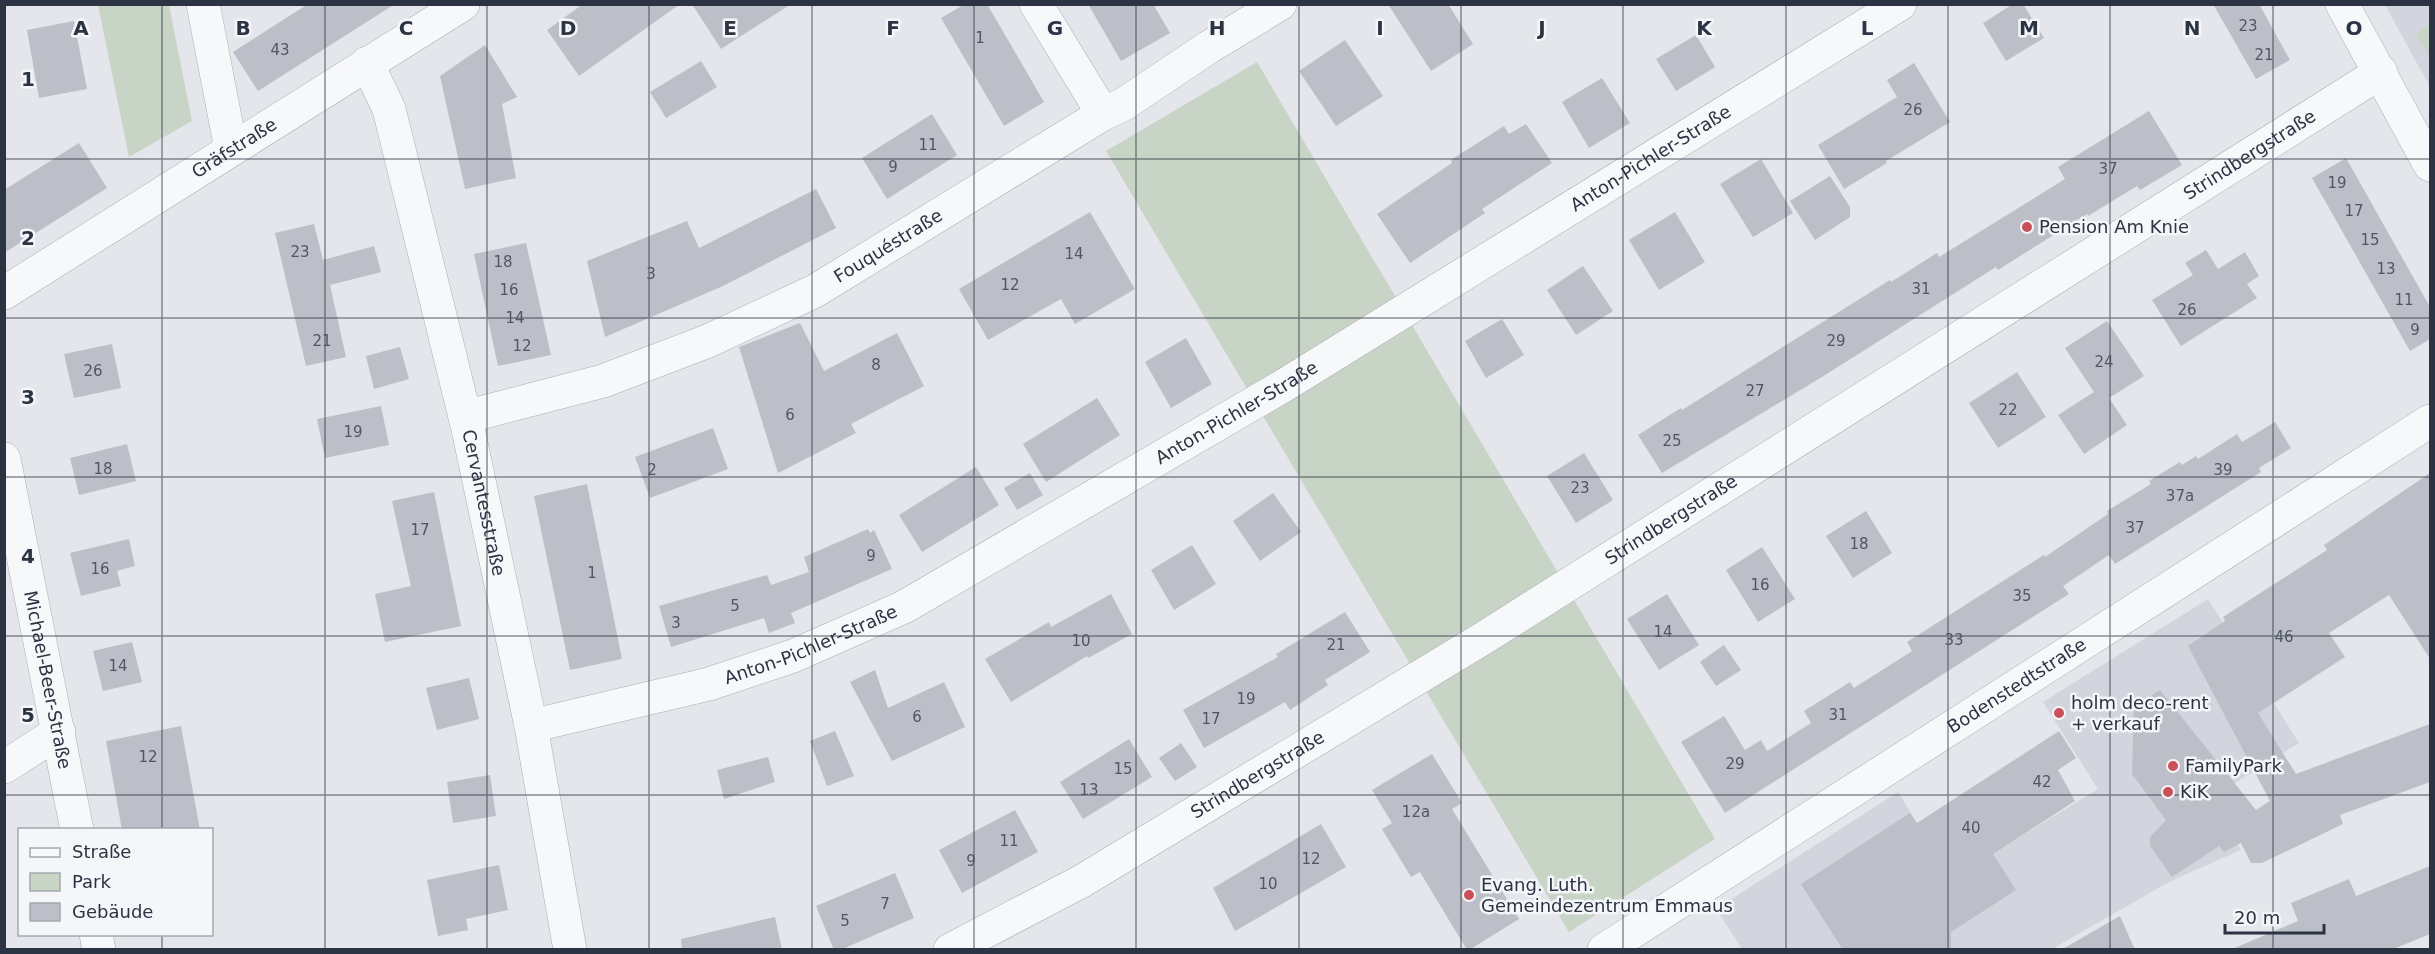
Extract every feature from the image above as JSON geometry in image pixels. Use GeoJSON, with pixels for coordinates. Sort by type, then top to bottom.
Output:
{"type":"FeatureCollection","features":[{"type":"Feature","properties":{"kind":"street"},"geometry":{"type":"LineString","coordinates":[[203,4],[231,149]]}},
{"type":"Feature","properties":{"kind":"street","name":"Gräfstraße"},"geometry":{"type":"LineString","coordinates":[[4,293],[463,4]]}},
{"type":"Feature","properties":{"kind":"street"},"geometry":{"type":"LineString","coordinates":[[1036,4],[1103,114]]}},
{"type":"Feature","properties":{"kind":"street","name":"Fouquéstraße"},"geometry":{"type":"LineString","coordinates":[[465,417],[603,381],[708,341],[815,291],[1103,114],[1124,104],[1209,47],[1280,4]]}},
{"type":"Feature","properties":{"kind":"street","name":"Anton-Pichler-Straße"},"geometry":{"type":"LineString","coordinates":[[531,726],[709,684],[793,656],[904,607],[1293,380],[1900,4]]}},
{"type":"Feature","properties":{"kind":"street"},"geometry":{"type":"LineString","coordinates":[[2342,4],[2430,165]]}},
{"type":"Feature","properties":{"kind":"street","name":"Cervantesstraße"},"geometry":{"type":"LineString","coordinates":[[367,63],[389,109],[465,417],[531,726],[570,950]]}},
{"type":"Feature","properties":{"kind":"street","name":"Strindbergstraße"},"geometry":{"type":"LineString","coordinates":[[950,950],[1083,881],[1502,627],[2381,72]]}},
{"type":"Feature","properties":{"kind":"street","name":"Bodenstedtstraße"},"geometry":{"type":"LineString","coordinates":[[1604,950],[2068,669],[2430,422]]}},
{"type":"Feature","properties":{"kind":"street","name":"Michael-Beer-Straße"},"geometry":{"type":"LineString","coordinates":[[4,459],[77,828]]}},
{"type":"Feature","properties":{"kind":"street"},"geometry":{"type":"LineString","coordinates":[[4,767],[59,732]]}},
{"type":"Feature","properties":{"kind":"shaded area"},"geometry":{"type":"Polygon","coordinates":[[[2385,5],[2430,5],[2430,87],[2385,5]]]}},
{"type":"Feature","properties":{"kind":"shaded area","name":"FamilyPark"},"geometry":{"type":"Polygon","coordinates":[[[2208,599],[2299,743],[2214,796],[2241,850],[2169,882],[2052,949],[1742,949],[1716,909],[1898,792],[1917,823],[1992,854],[2098,789],[2043,702],[2208,599]]]}},
{"type":"Feature","properties":{"kind":"green space"},"geometry":{"type":"Polygon","coordinates":[[[98,5],[169,5],[192,121],[129,157],[98,5]]]}},
{"type":"Feature","properties":{"kind":"green space"},"geometry":{"type":"Polygon","coordinates":[[[2430,24],[2430,56],[2415,35],[2430,24]]]}},
{"type":"Feature","properties":{"kind":"green space"},"geometry":{"type":"Polygon","coordinates":[[[1257,62],[1715,839],[1569,932],[1106,151],[1257,62]]]}},
{"type":"Feature","properties":{"kind":"building"},"geometry":{"type":"Polygon","coordinates":[[[308,4],[395,4],[258,91],[233,52],[308,4]]]}},
{"type":"Feature","properties":{"kind":"building"},"geometry":{"type":"Polygon","coordinates":[[[583,4],[680,4],[579,76],[547,30],[583,4]]]}},
{"type":"Feature","properties":{"kind":"building"},"geometry":{"type":"Polygon","coordinates":[[[692,4],[791,4],[721,49],[692,4]]]}},
{"type":"Feature","properties":{"kind":"building"},"geometry":{"type":"Polygon","coordinates":[[[965,4],[987,4],[1044,102],[1004,126],[941,18],[965,4]]]}},
{"type":"Feature","properties":{"kind":"building"},"geometry":{"type":"Polygon","coordinates":[[[1088,4],[1153,4],[1170,33],[1121,61],[1088,4]]]}},
{"type":"Feature","properties":{"kind":"building"},"geometry":{"type":"Polygon","coordinates":[[[1388,4],[1448,4],[1473,44],[1431,71],[1388,4]]]}},
{"type":"Feature","properties":{"kind":"building"},"geometry":{"type":"Polygon","coordinates":[[[2013,4],[2023,4],[2044,38],[2006,61],[1983,23],[2013,4]]]}},
{"type":"Feature","properties":{"kind":"building"},"geometry":{"type":"Polygon","coordinates":[[[2213,4],[2259,4],[2290,60],[2256,79],[2213,4]]]}},
{"type":"Feature","properties":{"kind":"building"},"geometry":{"type":"Polygon","coordinates":[[[74,21],[87,89],[39,98],[27,30],[74,21]]]}},
{"type":"Feature","properties":{"kind":"building"},"geometry":{"type":"Polygon","coordinates":[[[1696,35],[1715,67],[1676,91],[1656,59],[1696,35]]]}},
{"type":"Feature","properties":{"kind":"building"},"geometry":{"type":"Polygon","coordinates":[[[1345,40],[1383,96],[1336,126],[1299,71],[1345,40]]]}},
{"type":"Feature","properties":{"kind":"building"},"geometry":{"type":"Polygon","coordinates":[[[485,45],[517,97],[502,104],[516,178],[465,189],[440,76],[485,45]]]}},
{"type":"Feature","properties":{"kind":"building"},"geometry":{"type":"Polygon","coordinates":[[[701,61],[717,87],[666,118],[650,92],[701,61]]]}},
{"type":"Feature","properties":{"kind":"building"},"geometry":{"type":"Polygon","coordinates":[[[1914,63],[1950,122],[1844,189],[1818,145],[1897,97],[1887,80],[1914,63]]]}},
{"type":"Feature","properties":{"kind":"building"},"geometry":{"type":"Polygon","coordinates":[[[1602,78],[1630,123],[1589,148],[1562,102],[1602,78]]]}},
{"type":"Feature","properties":{"kind":"building"},"geometry":{"type":"Polygon","coordinates":[[[2149,111],[2182,165],[2140,190],[2137,186],[2088,216],[2087,214],[1998,270],[1996,267],[1822,377],[1662,473],[1638,435],[1890,280],[1891,282],[1937,253],[1939,257],[2065,179],[2058,167],[2149,111]]]}},
{"type":"Feature","properties":{"kind":"building"},"geometry":{"type":"Polygon","coordinates":[[[932,114],[957,155],[887,199],[862,158],[932,114]]]}},
{"type":"Feature","properties":{"kind":"building"},"geometry":{"type":"Polygon","coordinates":[[[1526,124],[1552,163],[1482,209],[1485,213],[1410,263],[1377,214],[1452,163],[1451,160],[1504,126],[1509,134],[1526,124]]]}},
{"type":"Feature","properties":{"kind":"building"},"geometry":{"type":"Polygon","coordinates":[[[79,143],[107,188],[4,253],[4,190],[79,143]]]}},
{"type":"Feature","properties":{"kind":"building"},"geometry":{"type":"Polygon","coordinates":[[[2346,158],[2430,307],[2430,339],[2410,351],[2312,178],[2346,158]]]}},
{"type":"Feature","properties":{"kind":"building"},"geometry":{"type":"Polygon","coordinates":[[[1761,159],[1793,213],[1753,237],[1720,184],[1761,159]]]}},
{"type":"Feature","properties":{"kind":"building"},"geometry":{"type":"Polygon","coordinates":[[[1830,176],[1850,207],[1850,217],[1815,240],[1790,201],[1830,176]]]}},
{"type":"Feature","properties":{"kind":"building"},"geometry":{"type":"Polygon","coordinates":[[[816,189],[836,228],[723,286],[605,337],[587,261],[687,221],[699,248],[816,189]]]}},
{"type":"Feature","properties":{"kind":"building"},"geometry":{"type":"Polygon","coordinates":[[[1090,212],[1135,289],[1075,324],[1061,299],[988,340],[959,289],[1090,212]]]}},
{"type":"Feature","properties":{"kind":"building"},"geometry":{"type":"Polygon","coordinates":[[[1675,212],[1705,262],[1659,290],[1629,240],[1675,212]]]}},
{"type":"Feature","properties":{"kind":"building"},"geometry":{"type":"Polygon","coordinates":[[[314,224],[323,260],[374,246],[381,272],[330,285],[346,357],[306,366],[275,233],[314,224]]]}},
{"type":"Feature","properties":{"kind":"building"},"geometry":{"type":"Polygon","coordinates":[[[526,243],[551,355],[498,366],[474,254],[526,243]]]}},
{"type":"Feature","properties":{"kind":"building"},"geometry":{"type":"Polygon","coordinates":[[[2206,250],[2218,269],[2245,252],[2259,276],[2247,284],[2257,298],[2181,346],[2152,300],[2193,275],[2185,263],[2206,250]]]}},
{"type":"Feature","properties":{"kind":"building"},"geometry":{"type":"Polygon","coordinates":[[[1583,266],[1613,311],[1576,335],[1547,290],[1583,266]]]}},
{"type":"Feature","properties":{"kind":"building"},"geometry":{"type":"Polygon","coordinates":[[[1502,319],[1524,355],[1486,378],[1465,341],[1502,319]]]}},
{"type":"Feature","properties":{"kind":"building"},"geometry":{"type":"Polygon","coordinates":[[[2107,321],[2144,376],[2109,398],[2127,425],[2084,454],[2058,415],[2094,392],[2065,348],[2107,321]]]}},
{"type":"Feature","properties":{"kind":"building"},"geometry":{"type":"Polygon","coordinates":[[[800,323],[824,371],[897,333],[924,386],[851,424],[856,433],[778,473],[739,347],[800,323]]]}},
{"type":"Feature","properties":{"kind":"building"},"geometry":{"type":"Polygon","coordinates":[[[1186,338],[1212,384],[1171,408],[1145,362],[1186,338]]]}},
{"type":"Feature","properties":{"kind":"building"},"geometry":{"type":"Polygon","coordinates":[[[112,344],[121,388],[74,398],[64,354],[112,344]]]}},
{"type":"Feature","properties":{"kind":"building"},"geometry":{"type":"Polygon","coordinates":[[[400,347],[409,379],[374,389],[366,356],[400,347]]]}},
{"type":"Feature","properties":{"kind":"building"},"geometry":{"type":"Polygon","coordinates":[[[2017,372],[2046,417],[1998,448],[1969,403],[2017,372]]]}},
{"type":"Feature","properties":{"kind":"building"},"geometry":{"type":"Polygon","coordinates":[[[1097,398],[1120,435],[1046,482],[1023,444],[1097,398]]]}},
{"type":"Feature","properties":{"kind":"building"},"geometry":{"type":"Polygon","coordinates":[[[381,406],[389,445],[325,458],[317,419],[381,406]]]}},
{"type":"Feature","properties":{"kind":"building"},"geometry":{"type":"Polygon","coordinates":[[[2275,422],[2291,448],[2259,468],[2261,472],[2115,564],[2109,555],[2063,586],[2069,594],[1725,813],[1681,742],[1724,716],[1745,750],[1761,740],[1767,751],[1811,723],[1804,711],[1850,682],[1854,688],[1912,651],[1907,642],[2044,555],[2045,557],[2108,514],[2107,511],[2151,484],[2149,481],[2180,462],[2182,465],[2196,456],[2198,459],[2237,434],[2242,442],[2275,422]]]}},
{"type":"Feature","properties":{"kind":"building"},"geometry":{"type":"Polygon","coordinates":[[[713,428],[728,469],[650,498],[635,457],[713,428]]]}},
{"type":"Feature","properties":{"kind":"building"},"geometry":{"type":"Polygon","coordinates":[[[127,444],[136,481],[79,495],[70,458],[127,444]]]}},
{"type":"Feature","properties":{"kind":"building"},"geometry":{"type":"Polygon","coordinates":[[[1584,453],[1613,500],[1576,523],[1547,476],[1584,453]]]}},
{"type":"Feature","properties":{"kind":"building"},"geometry":{"type":"Polygon","coordinates":[[[976,467],[999,505],[922,552],[899,515],[976,467]]]}},
{"type":"Feature","properties":{"kind":"building"},"geometry":{"type":"Polygon","coordinates":[[[1030,473],[1043,495],[1017,510],[1004,488],[1030,473]]]}},
{"type":"Feature","properties":{"kind":"building"},"geometry":{"type":"Polygon","coordinates":[[[2430,473],[2430,659],[2389,595],[2329,633],[2345,657],[2258,713],[2296,774],[2430,724],[2430,782],[2340,815],[2343,824],[2262,863],[2251,863],[2241,843],[2224,852],[2219,846],[2172,877],[2150,846],[2150,837],[2166,820],[2132,774],[2134,706],[2160,690],[2256,810],[2270,801],[2188,646],[2225,621],[2223,617],[2327,550],[2324,545],[2430,473]]]}},
{"type":"Feature","properties":{"kind":"building"},"geometry":{"type":"Polygon","coordinates":[[[587,484],[622,659],[570,670],[534,496],[587,484]]]}},
{"type":"Feature","properties":{"kind":"building"},"geometry":{"type":"Polygon","coordinates":[[[434,492],[461,626],[385,642],[375,594],[411,586],[392,501],[434,492]]]}},
{"type":"Feature","properties":{"kind":"building"},"geometry":{"type":"Polygon","coordinates":[[[1273,493],[1301,532],[1260,561],[1233,521],[1273,493]]]}},
{"type":"Feature","properties":{"kind":"building"},"geometry":{"type":"Polygon","coordinates":[[[1866,511],[1892,553],[1853,578],[1826,536],[1866,511]]]}},
{"type":"Feature","properties":{"kind":"building"},"geometry":{"type":"Polygon","coordinates":[[[868,529],[870,533],[874,530],[892,569],[791,613],[795,623],[769,633],[764,618],[671,647],[659,606],[767,575],[771,585],[809,572],[804,557],[868,529]]]}},
{"type":"Feature","properties":{"kind":"building"},"geometry":{"type":"Polygon","coordinates":[[[129,539],[135,566],[117,571],[121,586],[81,596],[70,553],[129,539]]]}},
{"type":"Feature","properties":{"kind":"building"},"geometry":{"type":"Polygon","coordinates":[[[1192,545],[1216,584],[1174,610],[1151,570],[1192,545]]]}},
{"type":"Feature","properties":{"kind":"building"},"geometry":{"type":"Polygon","coordinates":[[[1762,547],[1795,599],[1758,622],[1726,570],[1762,547]]]}},
{"type":"Feature","properties":{"kind":"building"},"geometry":{"type":"Polygon","coordinates":[[[1111,594],[1132,634],[1088,658],[1087,656],[1011,702],[985,659],[1049,622],[1051,627],[1111,594]]]}},
{"type":"Feature","properties":{"kind":"building"},"geometry":{"type":"Polygon","coordinates":[[[1667,594],[1699,645],[1659,670],[1627,619],[1667,594]]]}},
{"type":"Feature","properties":{"kind":"building"},"geometry":{"type":"Polygon","coordinates":[[[1345,612],[1370,652],[1325,680],[1328,685],[1290,710],[1285,702],[1204,748],[1183,710],[1278,657],[1276,654],[1345,612]]]}},
{"type":"Feature","properties":{"kind":"building"},"geometry":{"type":"Polygon","coordinates":[[[132,642],[142,682],[103,691],[93,651],[132,642]]]}},
{"type":"Feature","properties":{"kind":"building"},"geometry":{"type":"Polygon","coordinates":[[[1724,645],[1741,670],[1716,686],[1700,662],[1724,645]]]}},
{"type":"Feature","properties":{"kind":"building"},"geometry":{"type":"Polygon","coordinates":[[[875,670],[888,708],[944,682],[965,727],[892,761],[850,682],[875,670]]]}},
{"type":"Feature","properties":{"kind":"building"},"geometry":{"type":"Polygon","coordinates":[[[469,678],[479,719],[437,730],[426,688],[469,678]]]}},
{"type":"Feature","properties":{"kind":"building"},"geometry":{"type":"Polygon","coordinates":[[[181,726],[200,828],[122,828],[106,741],[181,726]]]}},
{"type":"Feature","properties":{"kind":"building"},"geometry":{"type":"Polygon","coordinates":[[[835,731],[854,776],[827,786],[810,741],[835,731]]]}},
{"type":"Feature","properties":{"kind":"building"},"geometry":{"type":"Polygon","coordinates":[[[2059,731],[2076,758],[2058,770],[2075,801],[1993,854],[2016,890],[1951,932],[1951,950],[1843,950],[1801,884],[1910,813],[1917,823],[2059,731]]]}},
{"type":"Feature","properties":{"kind":"building"},"geometry":{"type":"Polygon","coordinates":[[[1129,739],[1152,777],[1083,819],[1060,782],[1129,739]]]}},
{"type":"Feature","properties":{"kind":"building"},"geometry":{"type":"Polygon","coordinates":[[[1181,743],[1197,767],[1175,781],[1159,758],[1181,743]]]}},
{"type":"Feature","properties":{"kind":"building"},"geometry":{"type":"Polygon","coordinates":[[[1432,754],[1462,803],[1452,809],[1519,919],[1469,950],[1420,872],[1411,877],[1382,829],[1392,823],[1372,790],[1432,754]]]}},
{"type":"Feature","properties":{"kind":"building"},"geometry":{"type":"Polygon","coordinates":[[[768,757],[775,782],[724,799],[717,770],[768,757]]]}},
{"type":"Feature","properties":{"kind":"building"},"geometry":{"type":"Polygon","coordinates":[[[490,775],[496,816],[453,823],[447,782],[490,775]]]}},
{"type":"Feature","properties":{"kind":"building"},"geometry":{"type":"Polygon","coordinates":[[[1015,810],[1038,852],[962,893],[939,850],[1015,810]]]}},
{"type":"Feature","properties":{"kind":"building"},"geometry":{"type":"Polygon","coordinates":[[[1321,824],[1346,867],[1235,931],[1213,888],[1321,824]]]}},
{"type":"Feature","properties":{"kind":"building"},"geometry":{"type":"Polygon","coordinates":[[[499,865],[508,910],[466,919],[468,930],[438,936],[427,880],[499,865]]]}},
{"type":"Feature","properties":{"kind":"building"},"geometry":{"type":"Polygon","coordinates":[[[2430,866],[2430,934],[2391,950],[2230,950],[2298,921],[2291,903],[2349,879],[2356,896],[2430,866]]]}},
{"type":"Feature","properties":{"kind":"building"},"geometry":{"type":"Polygon","coordinates":[[[895,873],[914,918],[840,950],[834,950],[816,906],[895,873]]]}},
{"type":"Feature","properties":{"kind":"building"},"geometry":{"type":"Polygon","coordinates":[[[2120,916],[2135,950],[2061,950],[2120,916]]]}},
{"type":"Feature","properties":{"kind":"building"},"geometry":{"type":"Polygon","coordinates":[[[775,917],[782,950],[682,950],[681,939],[775,917]]]}},
{"type":"Feature","properties":{"kind":"place","name":"Pension Am Knie"},"geometry":{"type":"Point","coordinates":[2027,227]}},
{"type":"Feature","properties":{"kind":"place","name":"holm deco-rent + verkauf"},"geometry":{"type":"Point","coordinates":[2059,713]}},
{"type":"Feature","properties":{"kind":"place","name":"FamilyPark"},"geometry":{"type":"Point","coordinates":[2173,766]}},
{"type":"Feature","properties":{"kind":"place","name":"KiK"},"geometry":{"type":"Point","coordinates":[2168,792]}},
{"type":"Feature","properties":{"kind":"place","name":"Evang. Luth. Gemeindezentrum Emmaus"},"geometry":{"type":"Point","coordinates":[1469,895]}}]}
